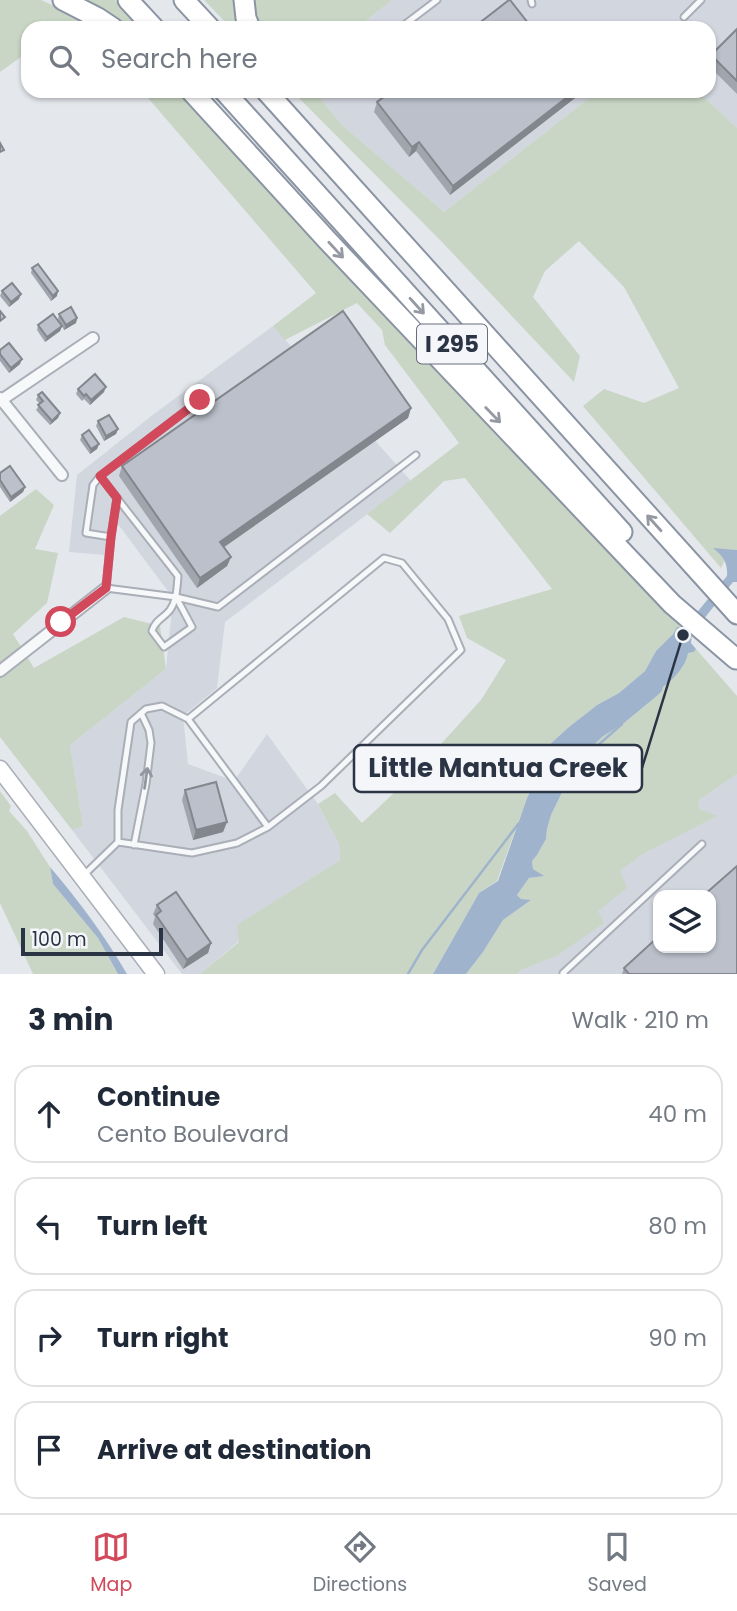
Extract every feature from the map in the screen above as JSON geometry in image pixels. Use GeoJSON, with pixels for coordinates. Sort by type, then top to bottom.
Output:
{"type":"FeatureCollection","features":[{"type":"Feature","properties":{"kind":"highway"},"geometry":{"type":"LineString","coordinates":[[63,0],[102,21]]}},
{"type":"Feature","properties":{"kind":"highway"},"geometry":{"type":"LineString","coordinates":[[128,0],[148,21]]}},
{"type":"Feature","properties":{"kind":"highway"},"geometry":{"type":"LineString","coordinates":[[143,0],[162,21]]}},
{"type":"Feature","properties":{"kind":"highway"},"geometry":{"type":"LineString","coordinates":[[184,0],[204,21]]}},
{"type":"Feature","properties":{"kind":"highway"},"geometry":{"type":"LineString","coordinates":[[244,0],[247,21]]}},
{"type":"Feature","properties":{"kind":"highway"},"geometry":{"type":"LineString","coordinates":[[197,98],[327,240],[736,660]]}},
{"type":"Feature","properties":{"kind":"highway"},"geometry":{"type":"LineString","coordinates":[[217,98],[320,212],[346,226]]}},
{"type":"Feature","properties":{"kind":"highway","name":"I 295"},"geometry":{"type":"LineString","coordinates":[[231,98],[676,600]]}},
{"type":"Feature","properties":{"kind":"highway","name":"I 295"},"geometry":{"type":"LineString","coordinates":[[272,98],[737,614]]}},
{"type":"Feature","properties":{"kind":"highway"},"geometry":{"type":"LineString","coordinates":[[288,98],[474,306],[503,354]]}},
{"type":"Feature","properties":{"kind":"main road"},"geometry":{"type":"LineString","coordinates":[[0,769],[156,974]]}},
{"type":"Feature","properties":{"kind":"street"},"geometry":{"type":"LineString","coordinates":[[62,475],[1,399],[93,338]]}},
{"type":"Feature","properties":{"kind":"street"},"geometry":{"type":"LineString","coordinates":[[0,671],[106,588]]}},
{"type":"Feature","properties":{"kind":"lane"},"geometry":{"type":"LineString","coordinates":[[409,21],[437,0]]}},
{"type":"Feature","properties":{"kind":"lane"},"geometry":{"type":"LineString","coordinates":[[684,17],[701,0]]}},
{"type":"Feature","properties":{"kind":"lane"},"geometry":{"type":"LineString","coordinates":[[111,537],[86,533],[93,485],[100,476],[200,400]]}},
{"type":"Feature","properties":{"kind":"lane"},"geometry":{"type":"LineString","coordinates":[[117,498],[106,588],[176,597],[218,607],[416,454]]}},
{"type":"Feature","properties":{"kind":"lane"},"geometry":{"type":"LineString","coordinates":[[100,476],[178,576],[176,597],[170,610],[154,624],[152,631],[164,647],[192,627],[176,597]]}},
{"type":"Feature","properties":{"kind":"lane"},"geometry":{"type":"LineString","coordinates":[[118,842],[192,853],[237,843],[268,827],[321,786],[461,650],[449,619],[402,563],[384,558],[188,719]]}},
{"type":"Feature","properties":{"kind":"lane"},"geometry":{"type":"LineString","coordinates":[[83,876],[118,842],[118,810],[131,722],[146,709],[162,706],[188,719],[268,827]]}},
{"type":"Feature","properties":{"kind":"lane"},"geometry":{"type":"LineString","coordinates":[[134,845],[151,743],[149,730],[141,713]]}},
{"type":"Feature","properties":{"kind":"lane"},"geometry":{"type":"LineString","coordinates":[[564,974],[702,844]]}},
{"type":"Feature","properties":{"kind":"shaded area"},"geometry":{"type":"Polygon","coordinates":[[[392,0],[737,0],[737,128],[705,98],[716,98],[716,21],[366,21],[392,0]]]}},
{"type":"Feature","properties":{"kind":"shaded area"},"geometry":{"type":"Polygon","coordinates":[[[320,98],[589,98],[444,212],[342,125],[320,98]]]}},
{"type":"Feature","properties":{"kind":"shaded area"},"geometry":{"type":"Polygon","coordinates":[[[273,326],[411,481],[225,622],[217,688],[183,716],[188,764],[234,781],[267,734],[318,804],[339,844],[340,860],[238,925],[239,941],[200,974],[182,974],[72,830],[83,826],[70,745],[166,669],[173,598],[112,516],[105,555],[69,552],[77,475],[273,326]]]}},
{"type":"Feature","properties":{"kind":"shaded area"},"geometry":{"type":"Polygon","coordinates":[[[737,774],[737,974],[517,974],[557,956],[603,923],[597,911],[620,871],[643,854],[716,816],[700,809],[698,801],[737,774]]]}},
{"type":"Feature","properties":{"kind":"green space"},"geometry":{"type":"Polygon","coordinates":[[[0,0],[41,0],[87,21],[21,21],[21,57],[0,72],[0,0]]]}},
{"type":"Feature","properties":{"kind":"green space"},"geometry":{"type":"Polygon","coordinates":[[[79,0],[115,0],[134,21],[118,21],[104,11],[79,0]]]}},
{"type":"Feature","properties":{"kind":"green space"},"geometry":{"type":"Polygon","coordinates":[[[204,0],[238,0],[240,21],[224,21],[204,0]]]}},
{"type":"Feature","properties":{"kind":"green space"},"geometry":{"type":"Polygon","coordinates":[[[254,0],[392,0],[366,21],[258,19],[254,0]]]}},
{"type":"Feature","properties":{"kind":"green space"},"geometry":{"type":"Polygon","coordinates":[[[148,98],[187,98],[682,628],[677,627],[656,651],[645,671],[619,693],[597,705],[549,745],[497,881],[479,893],[433,974],[200,974],[239,942],[237,925],[340,860],[339,844],[318,804],[335,793],[362,823],[410,778],[481,700],[506,660],[467,638],[459,616],[552,589],[465,478],[444,481],[390,533],[367,514],[459,443],[385,345],[382,330],[357,303],[285,340],[273,326],[316,293],[148,98]]]}},
{"type":"Feature","properties":{"kind":"green space"},"geometry":{"type":"Polygon","coordinates":[[[299,98],[320,98],[342,125],[444,212],[589,98],[705,98],[737,128],[737,550],[715,549],[725,560],[721,568],[583,406],[604,389],[644,403],[679,388],[624,287],[579,241],[545,271],[533,297],[580,356],[574,382],[442,242],[299,98]]]}},
{"type":"Feature","properties":{"kind":"green space"},"geometry":{"type":"Polygon","coordinates":[[[36,489],[54,505],[35,549],[58,553],[47,603],[13,634],[34,668],[124,617],[160,626],[166,669],[70,745],[83,826],[72,830],[0,737],[0,516],[36,489]]]}},
{"type":"Feature","properties":{"kind":"green space"},"geometry":{"type":"Polygon","coordinates":[[[696,649],[737,696],[737,774],[698,801],[700,809],[717,816],[643,854],[620,871],[627,888],[598,911],[604,923],[557,956],[517,974],[466,974],[503,920],[530,901],[517,895],[529,878],[543,876],[533,869],[532,861],[546,839],[551,815],[570,776],[602,737],[624,723],[662,691],[682,667],[687,653],[696,649]]]}},
{"type":"Feature","properties":{"kind":"green space"},"geometry":{"type":"Polygon","coordinates":[[[0,791],[11,806],[9,811],[27,831],[50,867],[53,884],[98,938],[118,974],[33,974],[0,903],[0,791]]]}},
{"type":"Feature","properties":{"kind":"water"},"geometry":{"type":"Polygon","coordinates":[[[713,548],[737,550],[737,582],[733,582],[692,634],[691,643],[696,649],[688,653],[682,667],[662,691],[624,723],[602,737],[570,776],[551,815],[546,839],[532,861],[533,869],[544,876],[529,878],[517,895],[521,899],[531,900],[503,920],[466,974],[433,974],[479,893],[498,881],[549,745],[597,705],[619,693],[645,671],[656,651],[677,627],[685,627],[727,576],[724,560],[713,548]]]}},
{"type":"Feature","properties":{"kind":"water"},"geometry":{"type":"Polygon","coordinates":[[[50,867],[91,919],[127,974],[118,974],[98,938],[53,884],[50,867]]]}},
{"type":"Feature","properties":{"kind":"building"},"geometry":{"type":"Polygon","coordinates":[[[510,0],[526,21],[482,21],[510,0]]]}},
{"type":"Feature","properties":{"kind":"building"},"geometry":{"type":"Polygon","coordinates":[[[737,29],[737,81],[716,60],[716,50],[737,29]]]}},
{"type":"Feature","properties":{"kind":"building"},"geometry":{"type":"Polygon","coordinates":[[[382,98],[566,98],[453,186],[419,142],[412,147],[377,102],[382,98]]]}},
{"type":"Feature","properties":{"kind":"building"},"geometry":{"type":"Polygon","coordinates":[[[38,264],[58,291],[53,296],[32,268],[38,264]]]}},
{"type":"Feature","properties":{"kind":"building"},"geometry":{"type":"Polygon","coordinates":[[[12,283],[21,294],[11,302],[2,291],[12,283]]]}},
{"type":"Feature","properties":{"kind":"building"},"geometry":{"type":"Polygon","coordinates":[[[71,307],[77,318],[66,325],[59,314],[71,307]]]}},
{"type":"Feature","properties":{"kind":"building"},"geometry":{"type":"Polygon","coordinates":[[[343,311],[411,408],[220,542],[231,557],[200,578],[122,466],[343,311]]]}},
{"type":"Feature","properties":{"kind":"building"},"geometry":{"type":"Polygon","coordinates":[[[53,314],[62,326],[47,337],[38,325],[53,314]]]}},
{"type":"Feature","properties":{"kind":"building"},"geometry":{"type":"Polygon","coordinates":[[[9,343],[22,359],[11,368],[0,354],[0,350],[9,343]]]}},
{"type":"Feature","properties":{"kind":"building"},"geometry":{"type":"Polygon","coordinates":[[[95,374],[106,387],[91,400],[78,389],[95,374]]]}},
{"type":"Feature","properties":{"kind":"building"},"geometry":{"type":"Polygon","coordinates":[[[42,392],[60,413],[52,421],[38,405],[43,401],[38,395],[42,392]]]}},
{"type":"Feature","properties":{"kind":"building"},"geometry":{"type":"Polygon","coordinates":[[[109,415],[118,429],[106,436],[98,421],[109,415]]]}},
{"type":"Feature","properties":{"kind":"building"},"geometry":{"type":"Polygon","coordinates":[[[89,430],[99,444],[91,449],[82,435],[89,430]]]}},
{"type":"Feature","properties":{"kind":"building"},"geometry":{"type":"Polygon","coordinates":[[[10,466],[25,487],[11,497],[0,480],[0,473],[10,466]]]}},
{"type":"Feature","properties":{"kind":"building"},"geometry":{"type":"Polygon","coordinates":[[[216,782],[227,822],[196,830],[185,790],[216,782]]]}},
{"type":"Feature","properties":{"kind":"building"},"geometry":{"type":"Polygon","coordinates":[[[737,866],[737,974],[629,974],[624,968],[653,942],[653,953],[716,953],[716,890],[710,890],[737,866]]]}},
{"type":"Feature","properties":{"kind":"building"},"geometry":{"type":"Polygon","coordinates":[[[176,892],[211,943],[187,960],[156,915],[161,911],[157,905],[176,892]]]}},
{"type":"Feature","properties":{"kind":"waterway"},"geometry":{"type":"LineString","coordinates":[[588,754],[622,724]]}},
{"type":"Feature","properties":{"kind":"waterway"},"geometry":{"type":"LineString","coordinates":[[408,974],[422,950],[519,823]]}},
{"type":"Feature","properties":{"kind":"place","name":"Little Mantua Creek"},"geometry":{"type":"Point","coordinates":[683,635]}},
{"type":"Feature","properties":{"kind":"route"},"geometry":{"type":"LineString","coordinates":[[61,622],[106,588],[117,498],[100,476],[200,400]]}}]}
